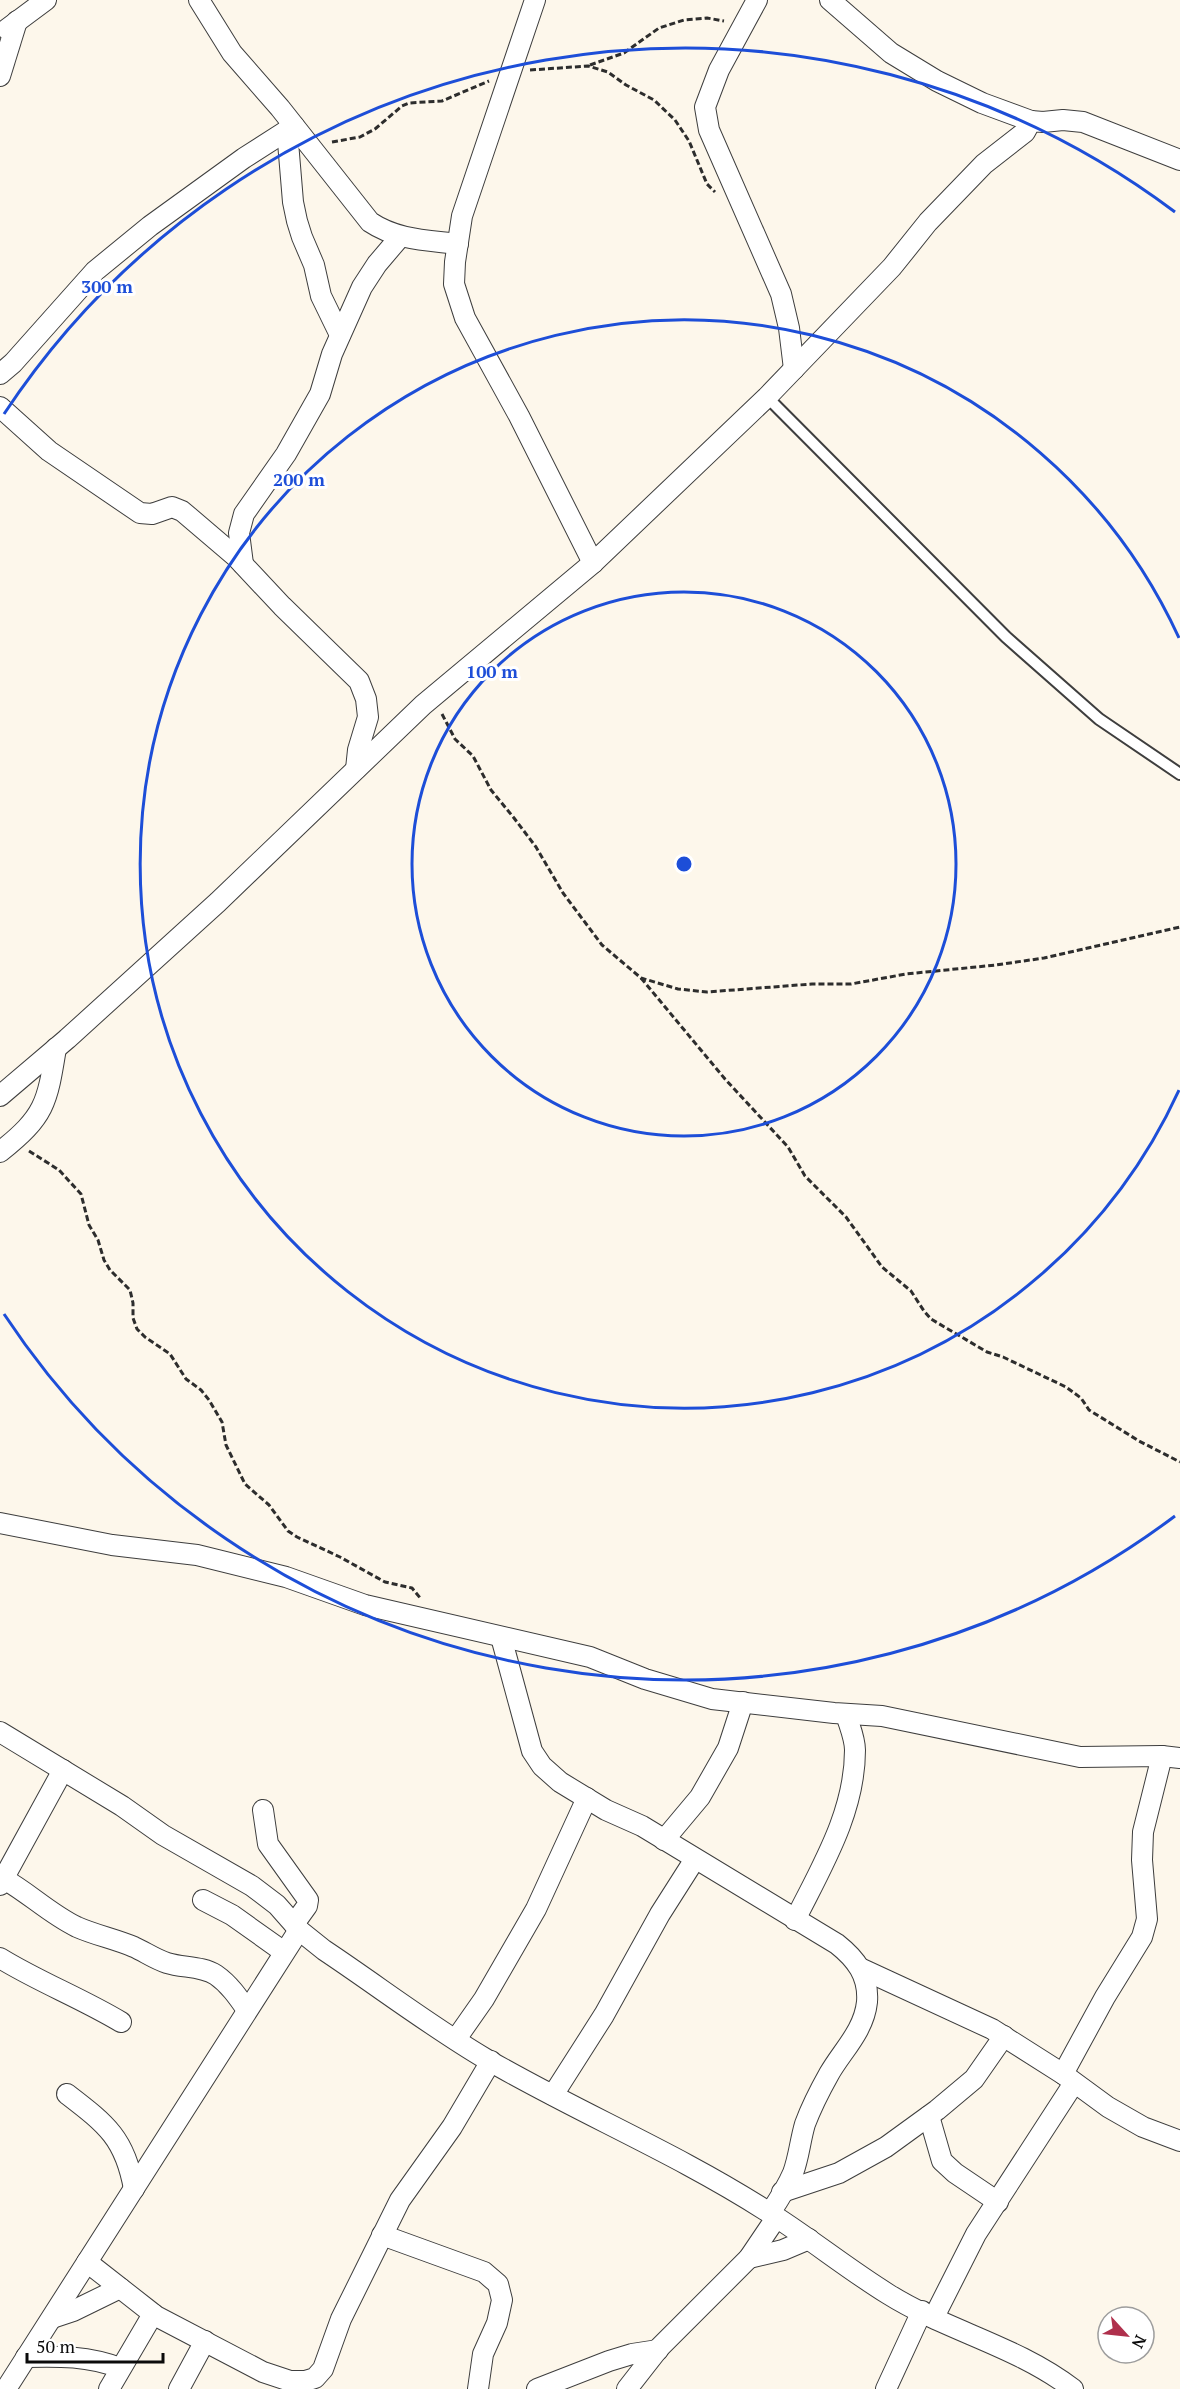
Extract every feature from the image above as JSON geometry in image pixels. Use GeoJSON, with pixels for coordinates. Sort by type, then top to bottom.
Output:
{"type":"FeatureCollection","features":[{"type":"Feature","properties":{"kind":"street"},"geometry":{"type":"LineString","coordinates":[[0,76],[26,0]]}},
{"type":"Feature","properties":{"kind":"street"},"geometry":{"type":"LineString","coordinates":[[0,34],[46,0]]}},
{"type":"Feature","properties":{"kind":"street"},"geometry":{"type":"LineString","coordinates":[[199,0],[232,53],[290,128],[306,141],[370,222],[385,232],[400,237],[458,244]]}},
{"type":"Feature","properties":{"kind":"street"},"geometry":{"type":"LineString","coordinates":[[535,0],[462,216],[454,284],[465,318],[519,416],[593,562]]}},
{"type":"Feature","properties":{"kind":"street"},"geometry":{"type":"LineString","coordinates":[[757,0],[718,70],[705,107],[709,130],[781,294],[789,328],[794,369]]}},
{"type":"Feature","properties":{"kind":"street"},"geometry":{"type":"LineString","coordinates":[[830,0],[891,53],[937,81],[982,103],[1031,121],[1083,122],[1180,160]]}},
{"type":"Feature","properties":{"kind":"street"},"geometry":{"type":"LineString","coordinates":[[0,1096],[218,902],[432,697],[593,562],[794,369],[892,267],[944,205],[984,164],[1025,132],[1031,121]]}},
{"type":"Feature","properties":{"kind":"street"},"geometry":{"type":"LineString","coordinates":[[290,128],[293,202],[297,221],[314,265],[321,296],[340,335]]}},
{"type":"Feature","properties":{"kind":"street"},"geometry":{"type":"LineString","coordinates":[[0,374],[13,363],[95,271],[150,226],[290,128]]}},
{"type":"Feature","properties":{"kind":"street"},"geometry":{"type":"LineString","coordinates":[[243,564],[239,533],[244,514],[286,454],[320,394],[332,354],[362,287],[377,264],[400,237]]}},
{"type":"Feature","properties":{"kind":"street"},"geometry":{"type":"LineString","coordinates":[[0,407],[49,451],[140,513],[152,514],[165,508],[176,508],[243,564],[358,681],[366,699],[368,717],[358,750],[356,769]]}},
{"type":"Feature","properties":{"kind":"street"},"geometry":{"type":"LineString","coordinates":[[5,1148],[30,1126],[42,1110],[49,1093],[56,1048]]}},
{"type":"Feature","properties":{"kind":"street"},"geometry":{"type":"LineString","coordinates":[[0,1523],[112,1545],[197,1555],[286,1577],[365,1605],[590,1657],[645,1679],[712,1699],[882,1716],[1080,1757],[1171,1757],[1143,1832],[1142,1860],[1147,1919],[1142,1936],[1105,1996],[1069,2078],[998,2202],[976,2234],[885,2389]]}},
{"type":"Feature","properties":{"kind":"street"},"geometry":{"type":"LineString","coordinates":[[501,1637],[532,1751],[542,1766],[560,1782],[606,1810],[642,1826],[837,1944],[854,1957],[866,1989],[864,2018],[817,2097],[805,2126],[801,2150],[792,2175],[749,2258],[657,2350],[627,2389]]}},
{"type":"Feature","properties":{"kind":"street"},"geometry":{"type":"LineString","coordinates":[[664,1840],[700,1797],[728,1748],[743,1702]]}},
{"type":"Feature","properties":{"kind":"street"},"geometry":{"type":"LineString","coordinates":[[795,1920],[842,1824],[851,1789],[855,1748],[846,1714]]}},
{"type":"Feature","properties":{"kind":"street"},"geometry":{"type":"LineString","coordinates":[[0,1732],[122,1806],[163,1834],[252,1886],[277,1905],[297,1927],[324,1950],[491,2061],[669,2156],[773,2215],[889,2295],[1026,2358],[1073,2389]]}},
{"type":"Feature","properties":{"kind":"street"},"geometry":{"type":"LineString","coordinates":[[63,1770],[2,1882],[19,1888],[59,1918],[78,1928],[132,1947],[164,1962],[182,1967],[204,1969],[216,1975],[236,1994],[247,2010]]}},
{"type":"Feature","properties":{"kind":"street"},"geometry":{"type":"LineString","coordinates":[[456,2039],[484,1999],[536,1909],[587,1798]]}},
{"type":"Feature","properties":{"kind":"street"},"geometry":{"type":"LineString","coordinates":[[6,2389],[284,1952],[297,1927],[308,1899],[268,1844],[263,1810]]}},
{"type":"Feature","properties":{"kind":"street"},"geometry":{"type":"LineString","coordinates":[[553,2095],[604,2015],[660,1914],[695,1859]]}},
{"type":"Feature","properties":{"kind":"street"},"geometry":{"type":"LineString","coordinates":[[203,1900],[232,1915],[284,1952]]}},
{"type":"Feature","properties":{"kind":"street"},"geometry":{"type":"LineString","coordinates":[[0,1958],[28,1976],[81,1999],[121,2022]]}},
{"type":"Feature","properties":{"kind":"street"},"geometry":{"type":"LineString","coordinates":[[860,1968],[1004,2036],[1069,2078],[1108,2107],[1134,2122],[1180,2141]]}},
{"type":"Feature","properties":{"kind":"street"},"geometry":{"type":"LineString","coordinates":[[782,2192],[839,2173],[886,2147],[974,2079],[1004,2036]]}},
{"type":"Feature","properties":{"kind":"street"},"geometry":{"type":"LineString","coordinates":[[87,2262],[153,2314],[263,2372],[293,2385],[315,2378],[323,2369],[341,2319],[400,2200],[452,2127],[491,2061]]}},
{"type":"Feature","properties":{"kind":"street"},"geometry":{"type":"LineString","coordinates":[[67,2094],[94,2115],[118,2141],[129,2163],[134,2189]]}},
{"type":"Feature","properties":{"kind":"street"},"geometry":{"type":"LineString","coordinates":[[929,2116],[942,2161],[998,2202]]}},
{"type":"Feature","properties":{"kind":"street"},"geometry":{"type":"LineString","coordinates":[[382,2235],[484,2272],[498,2284],[502,2300],[497,2323],[483,2354],[478,2389]]}},
{"type":"Feature","properties":{"kind":"street"},"geometry":{"type":"LineString","coordinates":[[749,2258],[783,2250],[808,2239]]}},
{"type":"Feature","properties":{"kind":"street"},"geometry":{"type":"LineString","coordinates":[[51,2318],[73,2311],[120,2288]]}},
{"type":"Feature","properties":{"kind":"street"},"geometry":{"type":"LineString","coordinates":[[109,2389],[153,2314]]}},
{"type":"Feature","properties":{"kind":"street"},"geometry":{"type":"LineString","coordinates":[[179,2389],[205,2341]]}},
{"type":"Feature","properties":{"kind":"street"},"geometry":{"type":"LineString","coordinates":[[537,2389],[609,2361],[657,2350]]}},
{"type":"Feature","properties":{"kind":"street"},"geometry":{"type":"LineString","coordinates":[[26,2356],[80,2357],[103,2361],[120,2368]]}},
{"type":"Feature","properties":{"kind":"lane"},"geometry":{"type":"LineString","coordinates":[[766,397],[1006,637],[1099,719],[1180,774]]}},
{"type":"Feature","properties":{"kind":"path"},"geometry":{"type":"LineString","coordinates":[[306,141],[338,142],[360,137],[375,129],[402,106],[409,103],[442,101],[510,73],[588,66],[624,53],[659,28],[684,20],[707,18],[742,25]]}},
{"type":"Feature","properties":{"kind":"path"},"geometry":{"type":"LineString","coordinates":[[588,66],[608,72],[626,86],[654,100],[675,120],[684,134],[707,184],[722,199],[746,214]]}},
{"type":"Feature","properties":{"kind":"path"},"geometry":{"type":"LineString","coordinates":[[432,697],[448,723],[455,740],[473,756],[491,790],[536,847],[602,945],[641,978],[725,1079],[788,1147],[805,1176],[846,1216],[882,1267],[911,1291],[931,1319],[987,1352],[1066,1387],[1081,1398],[1089,1410],[1139,1441],[1180,1462]]}},
{"type":"Feature","properties":{"kind":"path"},"geometry":{"type":"LineString","coordinates":[[641,978],[678,989],[707,992],[813,984],[850,984],[896,975],[1044,958],[1180,927]]}},
{"type":"Feature","properties":{"kind":"path"},"geometry":{"type":"LineString","coordinates":[[5,1148],[28,1150],[72,1182],[81,1194],[89,1225],[98,1240],[104,1260],[110,1270],[130,1290],[133,1318],[137,1329],[170,1354],[186,1379],[201,1390],[209,1400],[222,1422],[226,1445],[245,1484],[269,1505],[288,1532],[386,1582],[412,1588],[420,1598],[430,1620]]}}]}
